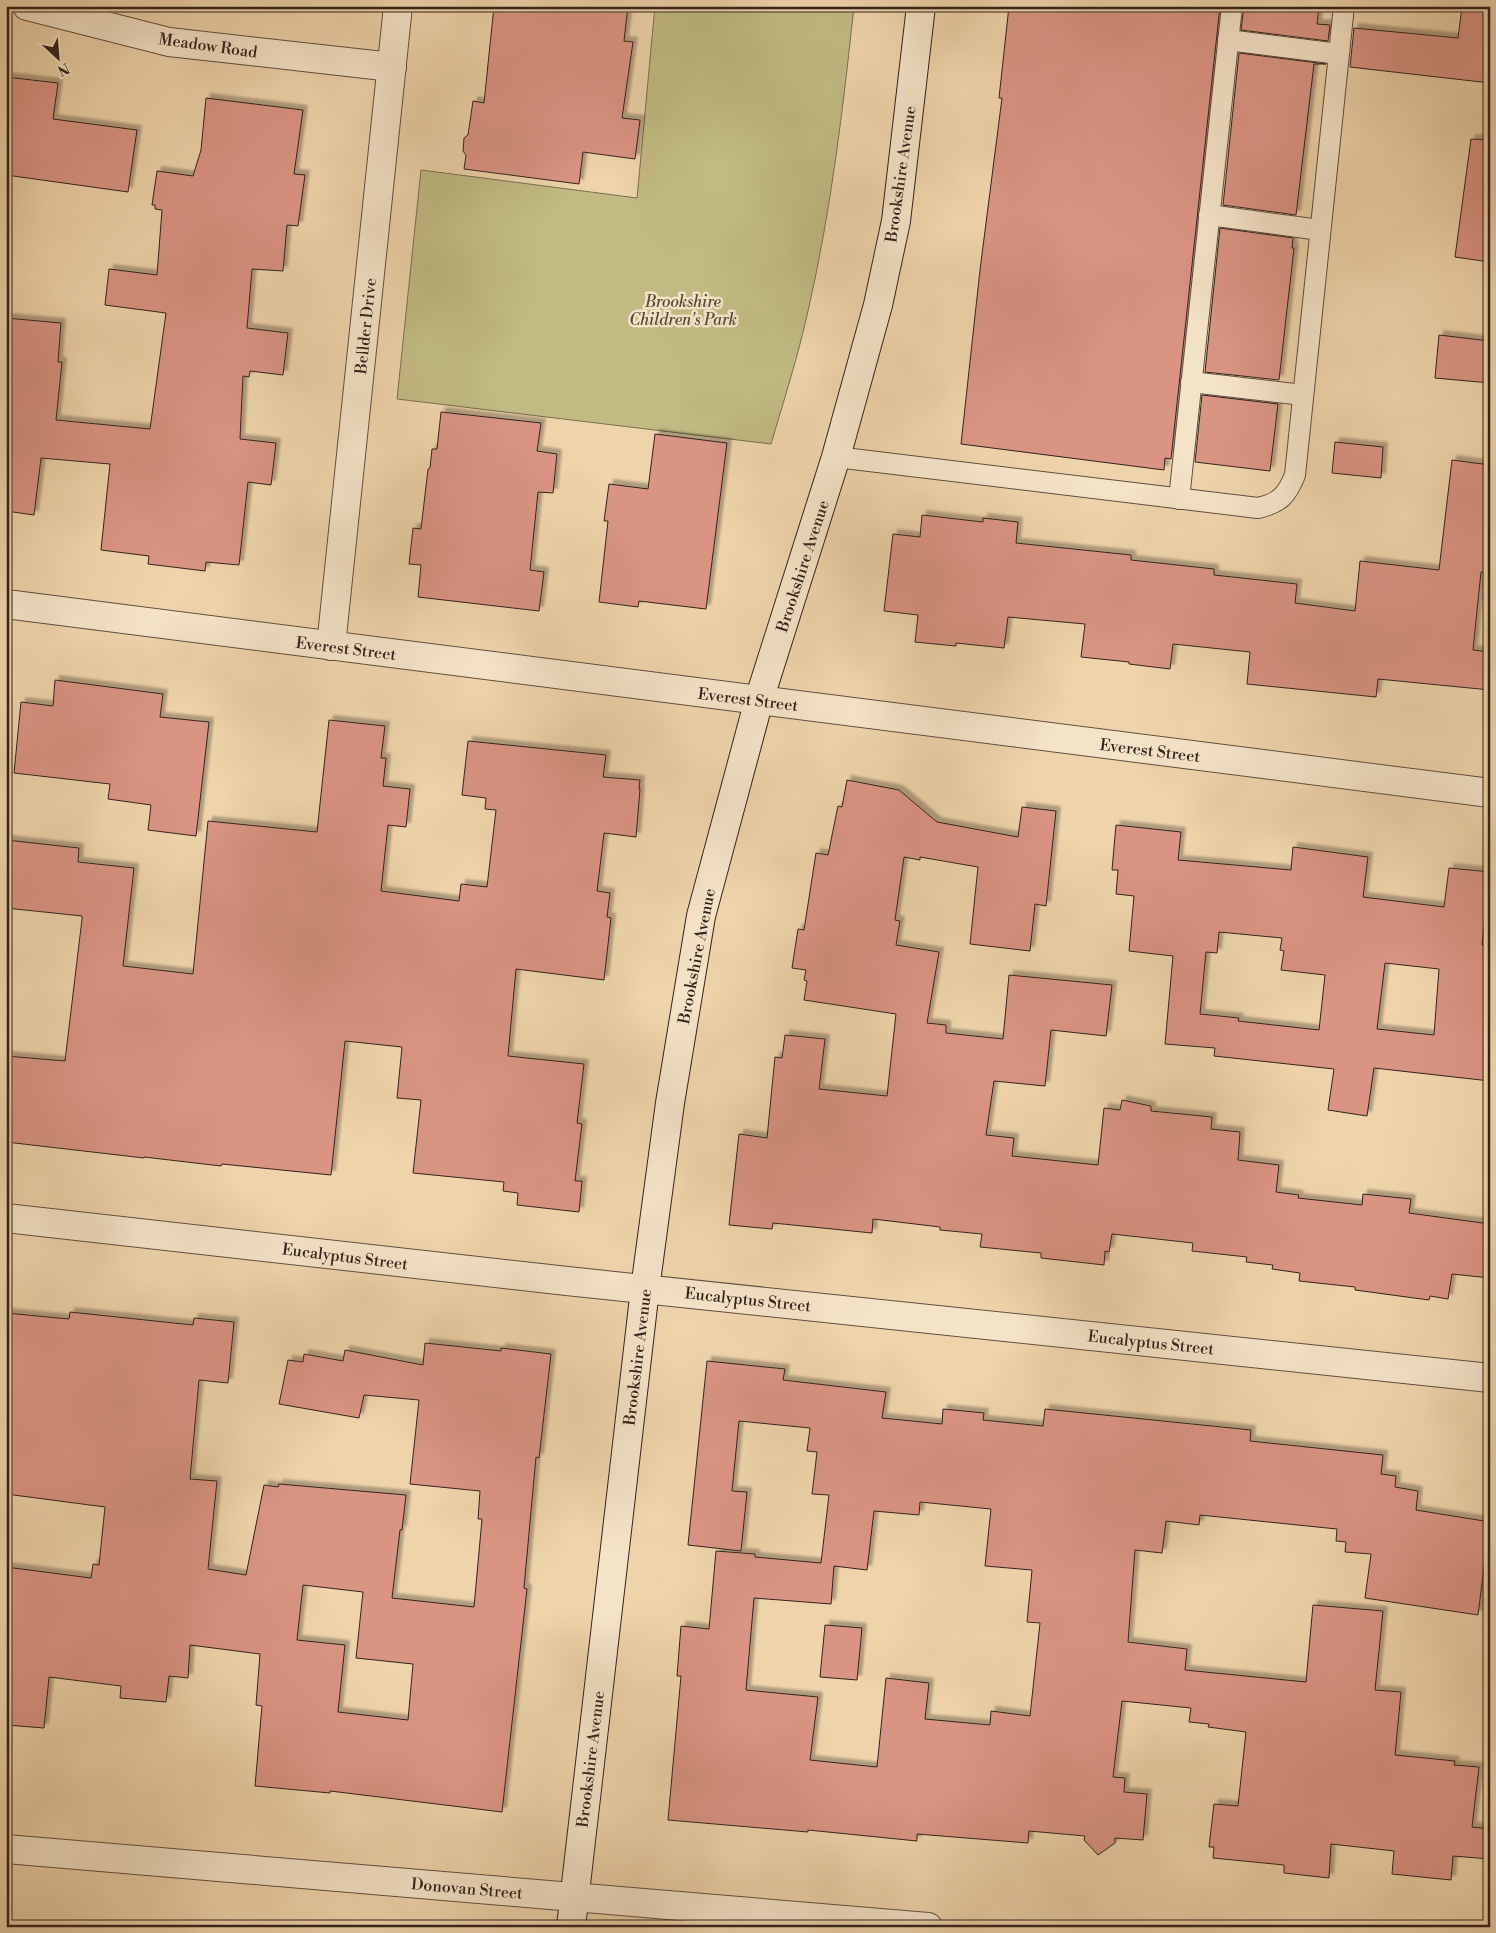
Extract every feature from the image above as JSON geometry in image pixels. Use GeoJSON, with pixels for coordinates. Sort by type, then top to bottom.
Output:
{"type":"FeatureCollection","features":[{"type":"Feature","properties":{"kind":"street","name":"Meadow Road"},"geometry":{"type":"LineString","coordinates":[[27,6],[169,42],[392,67]]}},
{"type":"Feature","properties":{"kind":"street","name":"Bellder Drive"},"geometry":{"type":"LineString","coordinates":[[331,646],[398,6]]}},
{"type":"Feature","properties":{"kind":"street","name":"Brookshire Avenue"},"geometry":{"type":"LineString","coordinates":[[571,1927],[644,1289],[670,1103],[701,916],[759,700],[836,457],[875,314],[896,220],[921,6]]}},
{"type":"Feature","properties":{"kind":"street","name":"Everest Street"},"geometry":{"type":"LineString","coordinates":[[6,604],[1490,793]]}},
{"type":"Feature","properties":{"kind":"street","name":"Eucalyptus Street"},"geometry":{"type":"LineString","coordinates":[[6,1218],[644,1289],[1490,1378]]}},
{"type":"Feature","properties":{"kind":"street","name":"Donovan Street"},"geometry":{"type":"LineString","coordinates":[[6,1848],[928,1927]]}},
{"type":"Feature","properties":{"kind":"lane"},"geometry":{"type":"LineString","coordinates":[[1179,499],[1232,6]]}},
{"type":"Feature","properties":{"kind":"lane"},"geometry":{"type":"LineString","coordinates":[[836,457],[1258,508],[1278,501],[1288,492],[1295,475],[1344,6]]}},
{"type":"Feature","properties":{"kind":"lane"},"geometry":{"type":"LineString","coordinates":[[1228,40],[1339,54]]}},
{"type":"Feature","properties":{"kind":"lane"},"geometry":{"type":"LineString","coordinates":[[1209,215],[1320,230]]}},
{"type":"Feature","properties":{"kind":"lane"},"geometry":{"type":"LineString","coordinates":[[1191,382],[1303,395]]}},
{"type":"Feature","properties":{"kind":"green space","name":"Brookshire Children's Park"},"geometry":{"type":"Polygon","coordinates":[[[655,6],[854,6],[841,121],[830,198],[816,273],[791,378],[771,444],[397,399],[421,170],[637,198],[655,6]]]}},
{"type":"Feature","properties":{"kind":"building"},"geometry":{"type":"Polygon","coordinates":[[[494,6],[628,6],[624,41],[633,42],[622,118],[640,120],[635,159],[583,152],[579,184],[464,169],[466,155],[463,151],[464,138],[468,135],[473,101],[484,103],[494,6]]]}},
{"type":"Feature","properties":{"kind":"building"},"geometry":{"type":"Polygon","coordinates":[[[1009,6],[1220,6],[1171,459],[1165,458],[1164,470],[961,444],[980,270],[1002,98],[999,98],[1009,6]]]}},
{"type":"Feature","properties":{"kind":"building"},"geometry":{"type":"Polygon","coordinates":[[[1244,6],[1319,6],[1317,24],[1330,25],[1328,41],[1241,30],[1244,6]]]}},
{"type":"Feature","properties":{"kind":"building"},"geometry":{"type":"Polygon","coordinates":[[[1462,7],[1490,11],[1490,83],[1350,67],[1354,28],[1458,38],[1462,7]]]}},
{"type":"Feature","properties":{"kind":"building"},"geometry":{"type":"Polygon","coordinates":[[[1239,53],[1326,64],[1314,64],[1296,215],[1223,205],[1239,53]]]}},
{"type":"Feature","properties":{"kind":"building"},"geometry":{"type":"Polygon","coordinates":[[[6,77],[58,83],[53,119],[137,130],[128,192],[6,175],[6,77]]]}},
{"type":"Feature","properties":{"kind":"building"},"geometry":{"type":"Polygon","coordinates":[[[206,98],[303,110],[294,174],[305,175],[298,226],[287,225],[283,271],[252,269],[247,328],[288,333],[283,375],[250,371],[249,377],[243,376],[240,439],[276,443],[271,485],[248,482],[239,565],[206,562],[205,571],[148,564],[149,556],[101,550],[110,464],[41,458],[34,515],[6,511],[6,318],[61,323],[58,362],[62,362],[56,420],[150,429],[166,313],[105,305],[109,269],[157,275],[162,210],[155,209],[155,205],[152,205],[157,171],[193,176],[201,150],[206,98]]]}},
{"type":"Feature","properties":{"kind":"building"},"geometry":{"type":"Polygon","coordinates":[[[1471,139],[1490,140],[1490,262],[1455,257],[1471,139]]]}},
{"type":"Feature","properties":{"kind":"building"},"geometry":{"type":"Polygon","coordinates":[[[1220,228],[1293,238],[1292,248],[1294,248],[1279,380],[1205,372],[1220,228]]]}},
{"type":"Feature","properties":{"kind":"building"},"geometry":{"type":"Polygon","coordinates":[[[1439,335],[1490,341],[1490,383],[1435,378],[1439,335]]]}},
{"type":"Feature","properties":{"kind":"building"},"geometry":{"type":"Polygon","coordinates":[[[1202,395],[1278,404],[1270,471],[1195,462],[1202,395]]]}},
{"type":"Feature","properties":{"kind":"building"},"geometry":{"type":"Polygon","coordinates":[[[441,412],[541,423],[537,451],[557,454],[553,493],[538,492],[530,570],[544,572],[539,611],[418,597],[421,565],[409,564],[413,528],[421,529],[428,469],[430,468],[432,449],[437,449],[441,412]]]}},
{"type":"Feature","properties":{"kind":"building"},"geometry":{"type":"Polygon","coordinates":[[[655,434],[727,443],[706,609],[639,601],[638,607],[599,602],[608,521],[604,521],[609,484],[648,489],[655,434]]]}},
{"type":"Feature","properties":{"kind":"building"},"geometry":{"type":"Polygon","coordinates":[[[1335,442],[1383,447],[1381,478],[1332,473],[1335,442]]]}},
{"type":"Feature","properties":{"kind":"building"},"geometry":{"type":"Polygon","coordinates":[[[1452,460],[1490,465],[1490,573],[1481,572],[1473,650],[1490,652],[1490,690],[1378,679],[1376,697],[1247,684],[1250,652],[1173,644],[1170,669],[1129,664],[1129,662],[1081,657],[1085,624],[1008,617],[1004,648],[956,643],[956,646],[915,642],[918,615],[884,611],[893,534],[920,537],[922,515],[983,522],[983,518],[1018,522],[1016,543],[1131,555],[1131,560],[1214,569],[1214,575],[1297,584],[1295,603],[1355,611],[1360,561],[1439,570],[1452,460]]]}},
{"type":"Feature","properties":{"kind":"building"},"geometry":{"type":"Polygon","coordinates":[[[55,680],[163,694],[160,717],[209,722],[196,836],[148,830],[151,805],[108,799],[110,784],[14,773],[21,702],[53,706],[55,680]]]}},
{"type":"Feature","properties":{"kind":"building"},"geometry":{"type":"Polygon","coordinates":[[[329,720],[385,726],[381,758],[386,758],[383,786],[410,789],[406,827],[388,825],[381,891],[459,901],[461,884],[487,887],[496,810],[485,809],[486,798],[462,795],[468,741],[606,755],[603,777],[640,780],[636,837],[604,833],[597,891],[610,893],[607,917],[611,918],[604,980],[516,969],[508,1056],[584,1064],[577,1123],[582,1124],[575,1181],[582,1181],[579,1212],[517,1205],[518,1193],[503,1191],[504,1182],[413,1173],[421,1100],[397,1098],[402,1047],[345,1041],[331,1175],[222,1164],[221,1166],[6,1142],[6,1056],[65,1061],[82,916],[6,908],[6,840],[79,848],[78,862],[134,868],[123,966],[193,974],[208,821],[317,832],[329,720]]]}},
{"type":"Feature","properties":{"kind":"building"},"geometry":{"type":"Polygon","coordinates":[[[847,780],[899,790],[937,822],[1018,837],[1022,807],[1056,811],[1046,906],[1035,904],[1030,951],[970,944],[978,867],[920,857],[920,860],[904,857],[895,920],[900,921],[896,945],[939,952],[927,1023],[946,1025],[946,1033],[1003,1039],[1009,975],[1112,985],[1106,1036],[1051,1030],[1045,1086],[994,1081],[986,1135],[1014,1138],[1012,1156],[1098,1165],[1104,1108],[1120,1110],[1122,1100],[1151,1106],[1151,1111],[1212,1117],[1211,1129],[1240,1132],[1238,1160],[1279,1165],[1276,1192],[1299,1195],[1298,1198],[1362,1205],[1363,1194],[1411,1199],[1409,1213],[1490,1224],[1490,1278],[1452,1274],[1448,1299],[1430,1296],[1429,1300],[1355,1290],[1355,1287],[1299,1281],[1300,1273],[1272,1269],[1273,1265],[1246,1262],[1247,1257],[1192,1251],[1193,1243],[1112,1234],[1109,1252],[1105,1251],[1104,1265],[1041,1258],[1041,1253],[980,1247],[982,1234],[940,1230],[940,1227],[873,1219],[872,1233],[773,1223],[772,1229],[729,1225],[739,1134],[767,1138],[775,1057],[782,1058],[785,1035],[825,1039],[819,1089],[887,1096],[896,1014],[804,1000],[807,981],[804,980],[806,970],[792,968],[798,929],[804,930],[816,853],[828,855],[838,806],[842,807],[847,780]]]}},
{"type":"Feature","properties":{"kind":"building"},"geometry":{"type":"Polygon","coordinates":[[[1116,825],[1181,832],[1178,860],[1291,870],[1293,847],[1368,857],[1363,897],[1444,907],[1449,868],[1490,872],[1482,945],[1490,946],[1490,1081],[1374,1068],[1367,1116],[1328,1110],[1334,1069],[1214,1056],[1215,1048],[1165,1044],[1173,956],[1129,951],[1134,896],[1116,894],[1118,870],[1112,870],[1116,825]],[[1219,932],[1217,953],[1206,952],[1200,1014],[1239,1018],[1238,1021],[1319,1030],[1325,975],[1281,970],[1284,951],[1280,950],[1282,938],[1219,932]],[[1385,963],[1377,1029],[1434,1035],[1439,969],[1385,963]]]}},
{"type":"Feature","properties":{"kind":"building"},"geometry":{"type":"Polygon","coordinates":[[[70,1312],[193,1325],[194,1318],[234,1322],[228,1383],[199,1380],[190,1479],[217,1481],[208,1569],[246,1575],[264,1485],[278,1487],[279,1484],[406,1495],[392,1598],[474,1607],[482,1519],[478,1519],[480,1491],[410,1484],[419,1400],[364,1395],[359,1418],[279,1404],[288,1360],[303,1362],[304,1354],[343,1361],[345,1350],[423,1365],[425,1343],[501,1351],[501,1348],[551,1354],[539,1458],[536,1457],[524,1588],[527,1589],[502,1812],[330,1791],[330,1793],[255,1786],[262,1706],[256,1705],[260,1654],[190,1645],[188,1678],[169,1676],[166,1702],[120,1698],[121,1686],[49,1677],[44,1728],[6,1725],[6,1567],[91,1578],[93,1564],[99,1565],[105,1507],[6,1494],[6,1313],[69,1319],[70,1312]],[[303,1585],[297,1640],[345,1645],[338,1712],[408,1720],[413,1664],[356,1658],[363,1592],[303,1585]]]}},
{"type":"Feature","properties":{"kind":"building"},"geometry":{"type":"Polygon","coordinates":[[[707,1361],[785,1369],[783,1380],[886,1392],[882,1418],[942,1424],[943,1409],[984,1413],[983,1420],[1043,1426],[1045,1409],[1251,1430],[1250,1441],[1383,1455],[1381,1474],[1396,1476],[1395,1487],[1418,1491],[1416,1510],[1490,1522],[1490,1560],[1485,1559],[1478,1615],[1365,1598],[1371,1554],[1345,1552],[1346,1542],[1336,1541],[1337,1529],[1200,1515],[1199,1525],[1166,1521],[1162,1553],[1135,1550],[1128,1642],[1187,1649],[1185,1670],[1306,1682],[1313,1605],[1383,1611],[1375,1690],[1401,1692],[1395,1755],[1455,1761],[1454,1765],[1479,1767],[1472,1827],[1490,1829],[1490,1859],[1453,1856],[1451,1880],[1392,1874],[1394,1851],[1331,1844],[1329,1878],[1284,1873],[1284,1865],[1213,1858],[1214,1847],[1209,1847],[1214,1804],[1238,1806],[1246,1732],[1208,1727],[1209,1724],[1189,1722],[1191,1708],[1122,1701],[1113,1777],[1125,1778],[1124,1792],[1147,1794],[1143,1840],[1115,1838],[1115,1843],[1098,1855],[1084,1840],[1085,1836],[1029,1831],[1028,1843],[917,1834],[917,1841],[808,1830],[808,1832],[668,1820],[681,1676],[677,1676],[681,1626],[709,1629],[716,1551],[755,1554],[755,1557],[821,1563],[829,1495],[812,1494],[817,1452],[807,1451],[810,1428],[739,1421],[732,1491],[747,1492],[741,1551],[688,1545],[707,1361]],[[920,1502],[919,1515],[874,1511],[867,1570],[834,1566],[831,1604],[754,1598],[746,1690],[818,1697],[810,1760],[877,1767],[886,1678],[929,1683],[925,1719],[990,1725],[991,1711],[1030,1716],[1040,1623],[1027,1622],[1032,1570],[985,1566],[991,1509],[920,1502]]]}},
{"type":"Feature","properties":{"kind":"building"},"geometry":{"type":"Polygon","coordinates":[[[825,1625],[862,1628],[857,1680],[820,1677],[825,1625]]]}}]}
